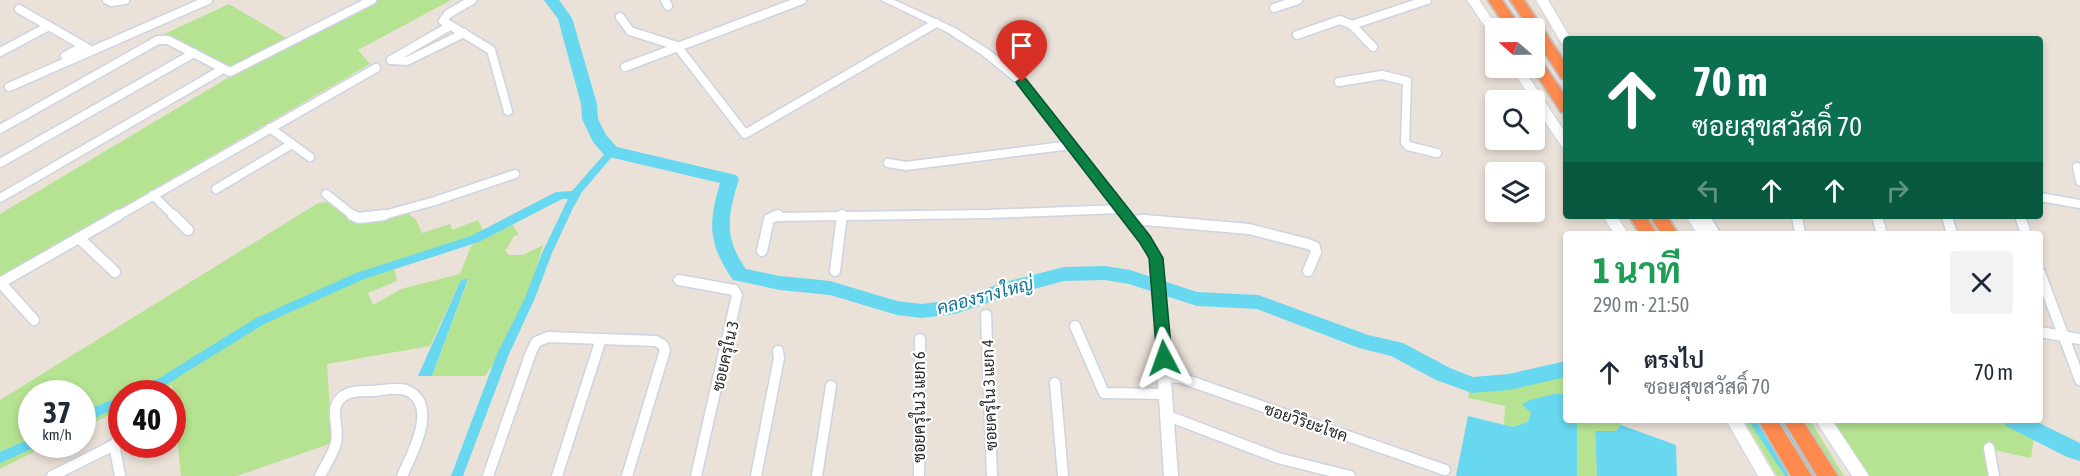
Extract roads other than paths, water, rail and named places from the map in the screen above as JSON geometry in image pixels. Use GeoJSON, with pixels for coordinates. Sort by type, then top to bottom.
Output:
{"type":"FeatureCollection","features":[{"type":"Feature","properties":{"kind":"highway"},"geometry":{"type":"LineString","coordinates":[[1495,0],[1507,18]]}},
{"type":"Feature","properties":{"kind":"highway"},"geometry":{"type":"LineString","coordinates":[[1517,0],[1563,69]]}},
{"type":"Feature","properties":{"kind":"highway"},"geometry":{"type":"LineString","coordinates":[[1529,0],[1563,67]]}},
{"type":"Feature","properties":{"kind":"highway"},"geometry":{"type":"LineString","coordinates":[[1545,76],[1563,104]]}},
{"type":"Feature","properties":{"kind":"highway"},"geometry":{"type":"LineString","coordinates":[[1769,423],[1802,476]]}},
{"type":"Feature","properties":{"kind":"highway"},"geometry":{"type":"LineString","coordinates":[[1794,423],[1828,476]]}},
{"type":"Feature","properties":{"kind":"main road"},"geometry":{"type":"LineString","coordinates":[[1473,0],[1485,18]]}},
{"type":"Feature","properties":{"kind":"main road"},"geometry":{"type":"LineString","coordinates":[[1542,0],[1563,36]]}},
{"type":"Feature","properties":{"kind":"main road"},"geometry":{"type":"LineString","coordinates":[[1524,78],[1563,139]]}},
{"type":"Feature","properties":{"kind":"main road"},"geometry":{"type":"LineString","coordinates":[[1551,119],[1563,117]]}},
{"type":"Feature","properties":{"kind":"main road"},"geometry":{"type":"LineString","coordinates":[[1736,423],[1767,476]]}},
{"type":"Feature","properties":{"kind":"main road"},"geometry":{"type":"LineString","coordinates":[[1825,423],[1861,476]]}},
{"type":"Feature","properties":{"kind":"street"},"geometry":{"type":"LineString","coordinates":[[107,0],[111,2],[125,0]]}},
{"type":"Feature","properties":{"kind":"street"},"geometry":{"type":"LineString","coordinates":[[0,92],[87,49],[208,0]]}},
{"type":"Feature","properties":{"kind":"street"},"geometry":{"type":"LineString","coordinates":[[0,129],[159,40],[168,40],[230,72],[372,0]]}},
{"type":"Feature","properties":{"kind":"street"},"geometry":{"type":"LineString","coordinates":[[472,0],[443,18],[442,21],[491,50],[508,111]]}},
{"type":"Feature","properties":{"kind":"street"},"geometry":{"type":"LineString","coordinates":[[625,67],[802,0]]}},
{"type":"Feature","properties":{"kind":"street"},"geometry":{"type":"LineString","coordinates":[[1274,8],[1298,0]]}},
{"type":"Feature","properties":{"kind":"street"},"geometry":{"type":"LineString","coordinates":[[1352,26],[1427,0]]}},
{"type":"Feature","properties":{"kind":"street"},"geometry":{"type":"LineString","coordinates":[[893,1],[985,52],[1022,82],[1122,209],[1156,258],[1166,377],[1171,476]]}},
{"type":"Feature","properties":{"kind":"street"},"geometry":{"type":"LineString","coordinates":[[19,9],[87,49]]}},
{"type":"Feature","properties":{"kind":"street"},"geometry":{"type":"LineString","coordinates":[[620,17],[630,31],[677,46],[745,134],[936,23]]}},
{"type":"Feature","properties":{"kind":"street"},"geometry":{"type":"LineString","coordinates":[[1297,35],[1336,21],[1346,21],[1373,47]]}},
{"type":"Feature","properties":{"kind":"street"},"geometry":{"type":"LineString","coordinates":[[0,52],[49,26]]}},
{"type":"Feature","properties":{"kind":"street"},"geometry":{"type":"LineString","coordinates":[[450,26],[390,60],[407,61],[464,33]]}},
{"type":"Feature","properties":{"kind":"street"},"geometry":{"type":"LineString","coordinates":[[0,163],[194,53]]}},
{"type":"Feature","properties":{"kind":"street"},"geometry":{"type":"LineString","coordinates":[[34,320],[0,283],[375,68]]}},
{"type":"Feature","properties":{"kind":"street"},"geometry":{"type":"LineString","coordinates":[[2,194],[223,69]]}},
{"type":"Feature","properties":{"kind":"street"},"geometry":{"type":"LineString","coordinates":[[1340,82],[1382,75],[1400,77],[1407,81],[1405,142],[1408,146],[1437,153]]}},
{"type":"Feature","properties":{"kind":"street"},"geometry":{"type":"LineString","coordinates":[[270,128],[310,157]]}},
{"type":"Feature","properties":{"kind":"street"},"geometry":{"type":"LineString","coordinates":[[216,189],[292,144]]}},
{"type":"Feature","properties":{"kind":"street"},"geometry":{"type":"LineString","coordinates":[[888,163],[906,166],[1071,145]]}},
{"type":"Feature","properties":{"kind":"street"},"geometry":{"type":"LineString","coordinates":[[2077,167],[2080,181]]}},
{"type":"Feature","properties":{"kind":"street"},"geometry":{"type":"LineString","coordinates":[[326,194],[350,214],[362,219],[419,205],[515,174]]}},
{"type":"Feature","properties":{"kind":"street"},"geometry":{"type":"LineString","coordinates":[[153,195],[188,230]]}},
{"type":"Feature","properties":{"kind":"street"},"geometry":{"type":"LineString","coordinates":[[2043,198],[2080,204]]}},
{"type":"Feature","properties":{"kind":"street"},"geometry":{"type":"LineString","coordinates":[[762,251],[769,219],[773,216],[1014,213],[1122,209]]}},
{"type":"Feature","properties":{"kind":"street"},"geometry":{"type":"LineString","coordinates":[[835,271],[842,214]]}},
{"type":"Feature","properties":{"kind":"street"},"geometry":{"type":"LineString","coordinates":[[1131,221],[1145,220],[1250,229],[1308,244],[1315,247],[1316,252],[1308,271]]}},
{"type":"Feature","properties":{"kind":"street"},"geometry":{"type":"LineString","coordinates":[[79,238],[115,272]]}},
{"type":"Feature","properties":{"kind":"street","name":"ซอยครุใน 3"},"geometry":{"type":"LineString","coordinates":[[679,280],[734,290],[737,295],[696,476]]}},
{"type":"Feature","properties":{"kind":"street"},"geometry":{"type":"LineString","coordinates":[[2043,282],[2080,380]]}},
{"type":"Feature","properties":{"kind":"street","name":"ซอยครุใน 3 แยก 4"},"geometry":{"type":"LineString","coordinates":[[986,315],[992,476]]}},
{"type":"Feature","properties":{"kind":"street"},"geometry":{"type":"LineString","coordinates":[[1075,326],[1104,393],[1167,394]]}},
{"type":"Feature","properties":{"kind":"street"},"geometry":{"type":"LineString","coordinates":[[2043,333],[2080,339]]}},
{"type":"Feature","properties":{"kind":"street"},"geometry":{"type":"LineString","coordinates":[[488,476],[530,354],[536,342],[548,337],[656,341],[663,345],[665,350],[627,476]]}},
{"type":"Feature","properties":{"kind":"street"},"geometry":{"type":"LineString","coordinates":[[557,476],[601,339]]}},
{"type":"Feature","properties":{"kind":"street","name":"ซอยครุใน 3 แยก 6"},"geometry":{"type":"LineString","coordinates":[[919,476],[920,339]]}},
{"type":"Feature","properties":{"kind":"street"},"geometry":{"type":"LineString","coordinates":[[756,476],[779,358],[778,351]]}},
{"type":"Feature","properties":{"kind":"street","name":"ซอยวิริยะโชค"},"geometry":{"type":"LineString","coordinates":[[1166,377],[1181,378],[1445,470]]}},
{"type":"Feature","properties":{"kind":"street"},"geometry":{"type":"LineString","coordinates":[[1055,384],[1063,476]]}},
{"type":"Feature","properties":{"kind":"street"},"geometry":{"type":"LineString","coordinates":[[818,476],[831,386]]}},
{"type":"Feature","properties":{"kind":"street"},"geometry":{"type":"LineString","coordinates":[[320,476],[337,442],[335,405],[341,397],[350,392],[404,388],[412,391],[424,418],[402,476]]}},
{"type":"Feature","properties":{"kind":"street"},"geometry":{"type":"LineString","coordinates":[[1168,416],[1278,458],[1350,476]]}},
{"type":"Feature","properties":{"kind":"street"},"geometry":{"type":"LineString","coordinates":[[52,476],[108,447]]}},
{"type":"Feature","properties":{"kind":"street"},"geometry":{"type":"LineString","coordinates":[[1989,448],[1994,476]]}},
{"type":"Feature","properties":{"kind":"street"},"geometry":{"type":"LineString","coordinates":[[119,458],[120,476]]}},
{"type":"Feature","properties":{"kind":"water"},"geometry":{"type":"Polygon","coordinates":[[[468,279],[432,376],[418,376],[461,280],[468,279]]]}},
{"type":"Feature","properties":{"kind":"water"},"geometry":{"type":"Polygon","coordinates":[[[1563,394],[1563,423],[1577,423],[1577,476],[1456,476],[1468,416],[1513,427],[1528,422],[1531,413],[1522,404],[1530,400],[1563,394]]]}},
{"type":"Feature","properties":{"kind":"water"},"geometry":{"type":"Polygon","coordinates":[[[1750,423],[1806,423],[1838,476],[1785,476],[1750,423]]]}},
{"type":"Feature","properties":{"kind":"water"},"geometry":{"type":"Polygon","coordinates":[[[1621,425],[1676,445],[1677,476],[1597,476],[1595,431],[1616,431],[1621,425]]]}},
{"type":"Feature","properties":{"kind":"waterway","name":"คลองรางใหญ่"},"geometry":{"type":"LineString","coordinates":[[551,0],[565,18],[589,104],[590,119],[599,138],[611,152],[730,179],[721,218],[721,240],[740,275],[780,283],[830,288],[897,308],[922,311],[955,307],[1005,289],[1064,274],[1105,273],[1130,277],[1197,299],[1258,302],[1366,342],[1396,349],[1443,374],[1472,385],[1509,382],[1563,370]]}},
{"type":"Feature","properties":{"kind":"waterway"},"geometry":{"type":"LineString","coordinates":[[457,476],[503,354],[530,298],[547,253],[568,208],[578,190],[611,152]]}},
{"type":"Feature","properties":{"kind":"waterway"},"geometry":{"type":"LineString","coordinates":[[165,380],[260,321],[360,276],[475,239],[560,195],[575,195]]}},
{"type":"Feature","properties":{"kind":"waterway"},"geometry":{"type":"LineString","coordinates":[[96,412],[108,407]]}},
{"type":"Feature","properties":{"kind":"waterway","name":"คลองรางใหญ่"},"geometry":{"type":"LineString","coordinates":[[2019,423],[2080,452]]}},
{"type":"Feature","properties":{"kind":"waterway"},"geometry":{"type":"LineString","coordinates":[[0,458],[18,450]]}}]}
